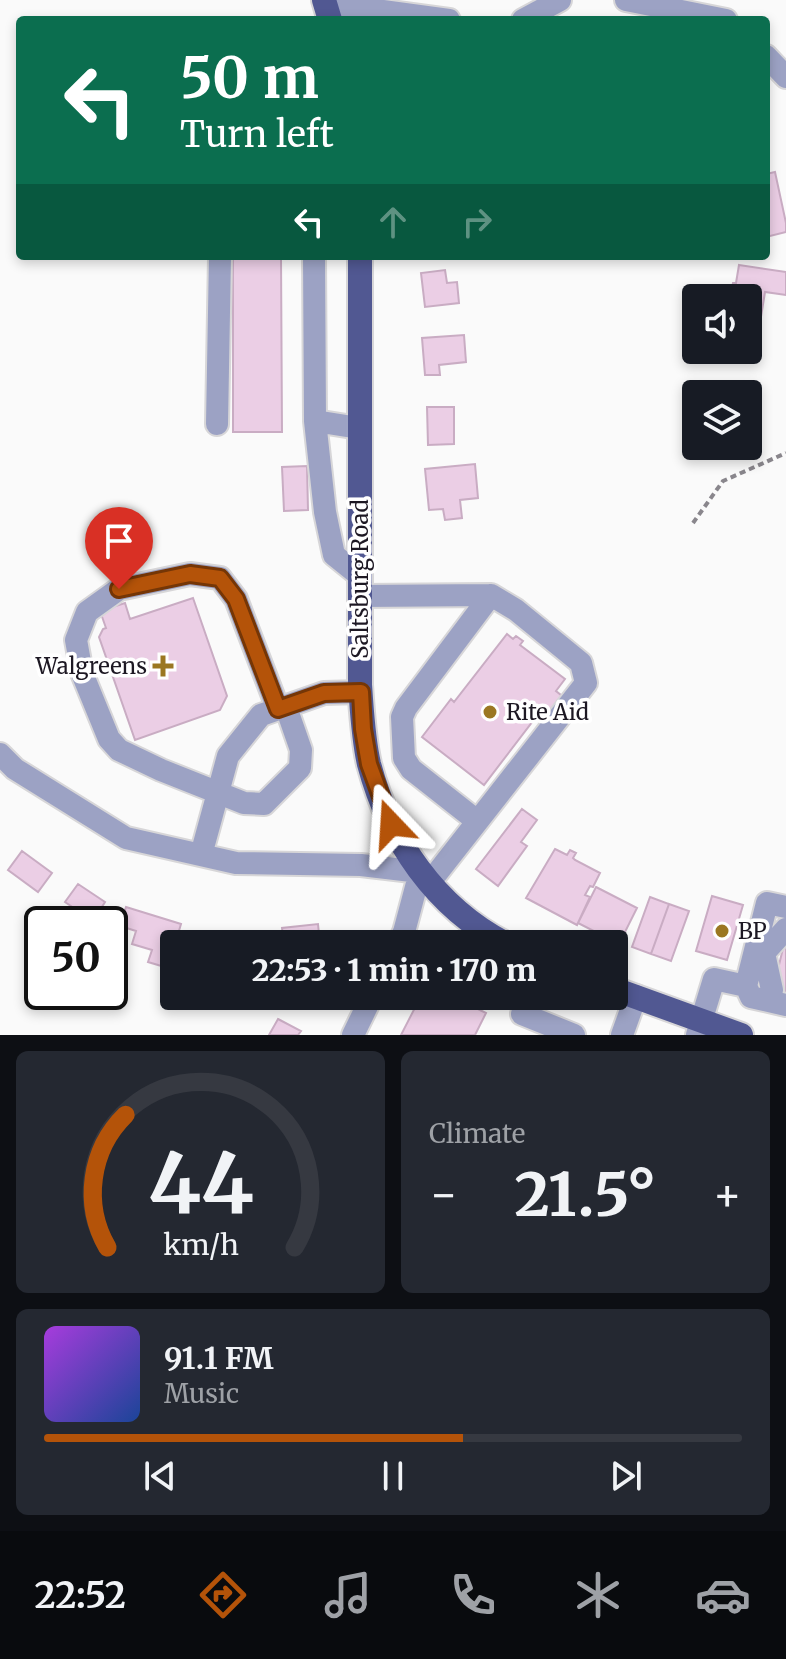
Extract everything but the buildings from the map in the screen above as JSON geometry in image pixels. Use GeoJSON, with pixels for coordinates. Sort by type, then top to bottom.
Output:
{"type":"FeatureCollection","features":[{"type":"Feature","properties":{"kind":"main road","name":"Saltsburg Road"},"geometry":{"type":"LineString","coordinates":[[360,260],[361,692],[369,764],[391,824],[425,877],[444,900],[484,930]]}},
{"type":"Feature","properties":{"kind":"main road"},"geometry":{"type":"LineString","coordinates":[[628,994],[700,1028],[741,1035]]}},
{"type":"Feature","properties":{"kind":"street"},"geometry":{"type":"LineString","coordinates":[[530,16],[560,0]]}},
{"type":"Feature","properties":{"kind":"street"},"geometry":{"type":"LineString","coordinates":[[626,0],[706,16]]}},
{"type":"Feature","properties":{"kind":"street"},"geometry":{"type":"LineString","coordinates":[[326,8],[408,16]]}},
{"type":"Feature","properties":{"kind":"street"},"geometry":{"type":"LineString","coordinates":[[770,60],[786,77]]}},
{"type":"Feature","properties":{"kind":"street"},"geometry":{"type":"LineString","coordinates":[[217,424],[220,260]]}},
{"type":"Feature","properties":{"kind":"street"},"geometry":{"type":"LineString","coordinates":[[314,260],[315,421],[325,512],[334,555],[360,586],[491,595],[516,610],[581,663],[586,683],[477,821],[425,877],[405,930]]}},
{"type":"Feature","properties":{"kind":"street"},"geometry":{"type":"LineString","coordinates":[[315,421],[359,428]]}},
{"type":"Feature","properties":{"kind":"street"},"geometry":{"type":"LineString","coordinates":[[190,574],[220,578],[236,599],[282,708],[301,750],[300,768],[264,804],[244,803],[119,750],[109,739],[82,673],[76,640],[87,612],[119,589],[190,574]]}},
{"type":"Feature","properties":{"kind":"street"},"geometry":{"type":"LineString","coordinates":[[477,821],[411,769],[404,758],[402,717],[491,595]]}},
{"type":"Feature","properties":{"kind":"street"},"geometry":{"type":"LineString","coordinates":[[201,855],[228,756],[261,715],[324,693],[361,692]]}},
{"type":"Feature","properties":{"kind":"street"},"geometry":{"type":"LineString","coordinates":[[0,754],[15,769],[126,838],[236,863],[361,865],[425,877]]}},
{"type":"Feature","properties":{"kind":"street"},"geometry":{"type":"LineString","coordinates":[[771,973],[767,903],[786,907]]}},
{"type":"Feature","properties":{"kind":"street"},"geometry":{"type":"LineString","coordinates":[[700,1028],[714,979],[746,986],[771,973],[786,929]]}},
{"type":"Feature","properties":{"kind":"street"},"geometry":{"type":"LineString","coordinates":[[746,986],[751,997],[771,973],[785,940]]}},
{"type":"Feature","properties":{"kind":"street"},"geometry":{"type":"LineString","coordinates":[[353,1035],[365,1010]]}},
{"type":"Feature","properties":{"kind":"street"},"geometry":{"type":"LineString","coordinates":[[524,1010],[522,1014],[574,1035]]}},
{"type":"Feature","properties":{"kind":"street"},"geometry":{"type":"LineString","coordinates":[[622,1035],[624,1010]]}},
{"type":"Feature","properties":{"kind":"path"},"geometry":{"type":"LineString","coordinates":[[693,523],[723,481],[786,453]]}},
{"type":"Feature","properties":{"kind":"place","name":"Walgreens"},"geometry":{"type":"Point","coordinates":[163,666]}},
{"type":"Feature","properties":{"kind":"place","name":"Rite Aid"},"geometry":{"type":"Point","coordinates":[490,712]}},
{"type":"Feature","properties":{"kind":"place","name":"BP"},"geometry":{"type":"Point","coordinates":[722,931]}},
{"type":"Feature","properties":{"kind":"route"},"geometry":{"type":"LineString","coordinates":[[119,589],[190,574],[220,578],[236,599],[278,709],[324,693],[361,692],[369,764],[391,824]]}}]}
